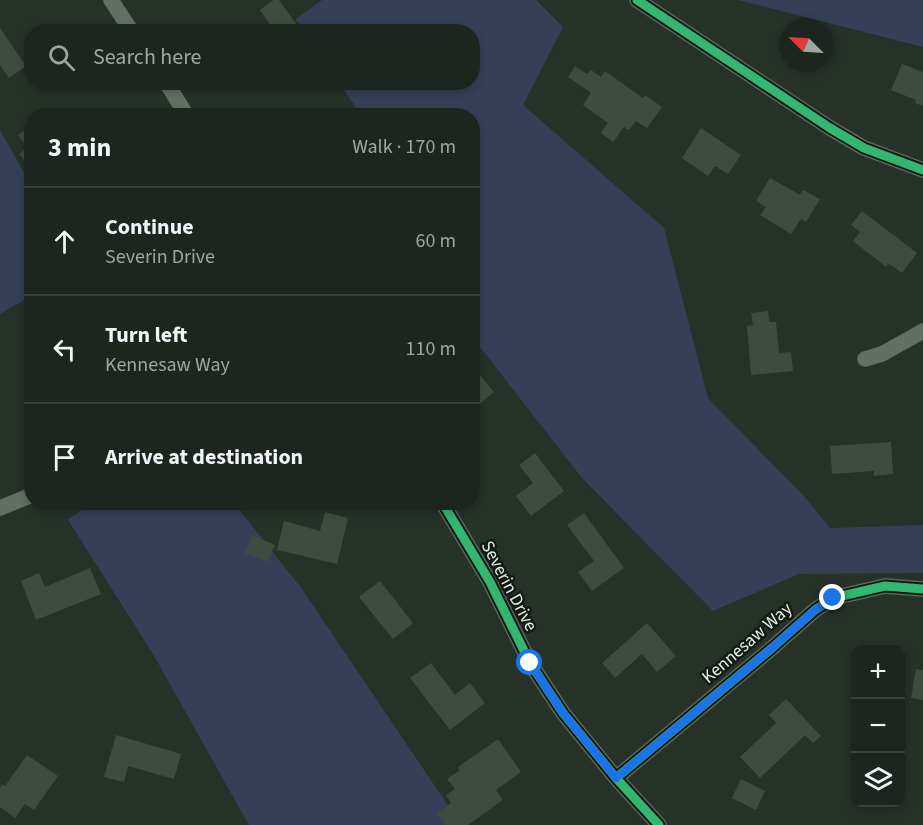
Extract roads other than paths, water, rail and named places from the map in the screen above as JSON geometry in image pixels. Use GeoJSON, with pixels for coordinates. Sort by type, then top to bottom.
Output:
{"type":"FeatureCollection","features":[{"type":"Feature","properties":{"kind":"street"},"geometry":{"type":"LineString","coordinates":[[111,0],[127,24]]}},
{"type":"Feature","properties":{"kind":"street"},"geometry":{"type":"LineString","coordinates":[[637,0],[864,148],[923,170]]}},
{"type":"Feature","properties":{"kind":"street"},"geometry":{"type":"LineString","coordinates":[[171,90],[182,108]]}},
{"type":"Feature","properties":{"kind":"street"},"geometry":{"type":"LineString","coordinates":[[865,359],[882,354],[923,331]]}},
{"type":"Feature","properties":{"kind":"street"},"geometry":{"type":"LineString","coordinates":[[0,508],[24,498]]}},
{"type":"Feature","properties":{"kind":"street","name":"Severin Drive"},"geometry":{"type":"LineString","coordinates":[[447,510],[490,582],[530,663],[563,713],[616,778],[659,825]]}},
{"type":"Feature","properties":{"kind":"street","name":"Kennesaw Way"},"geometry":{"type":"LineString","coordinates":[[616,778],[815,610],[833,598],[885,586],[923,589]]}}]}
